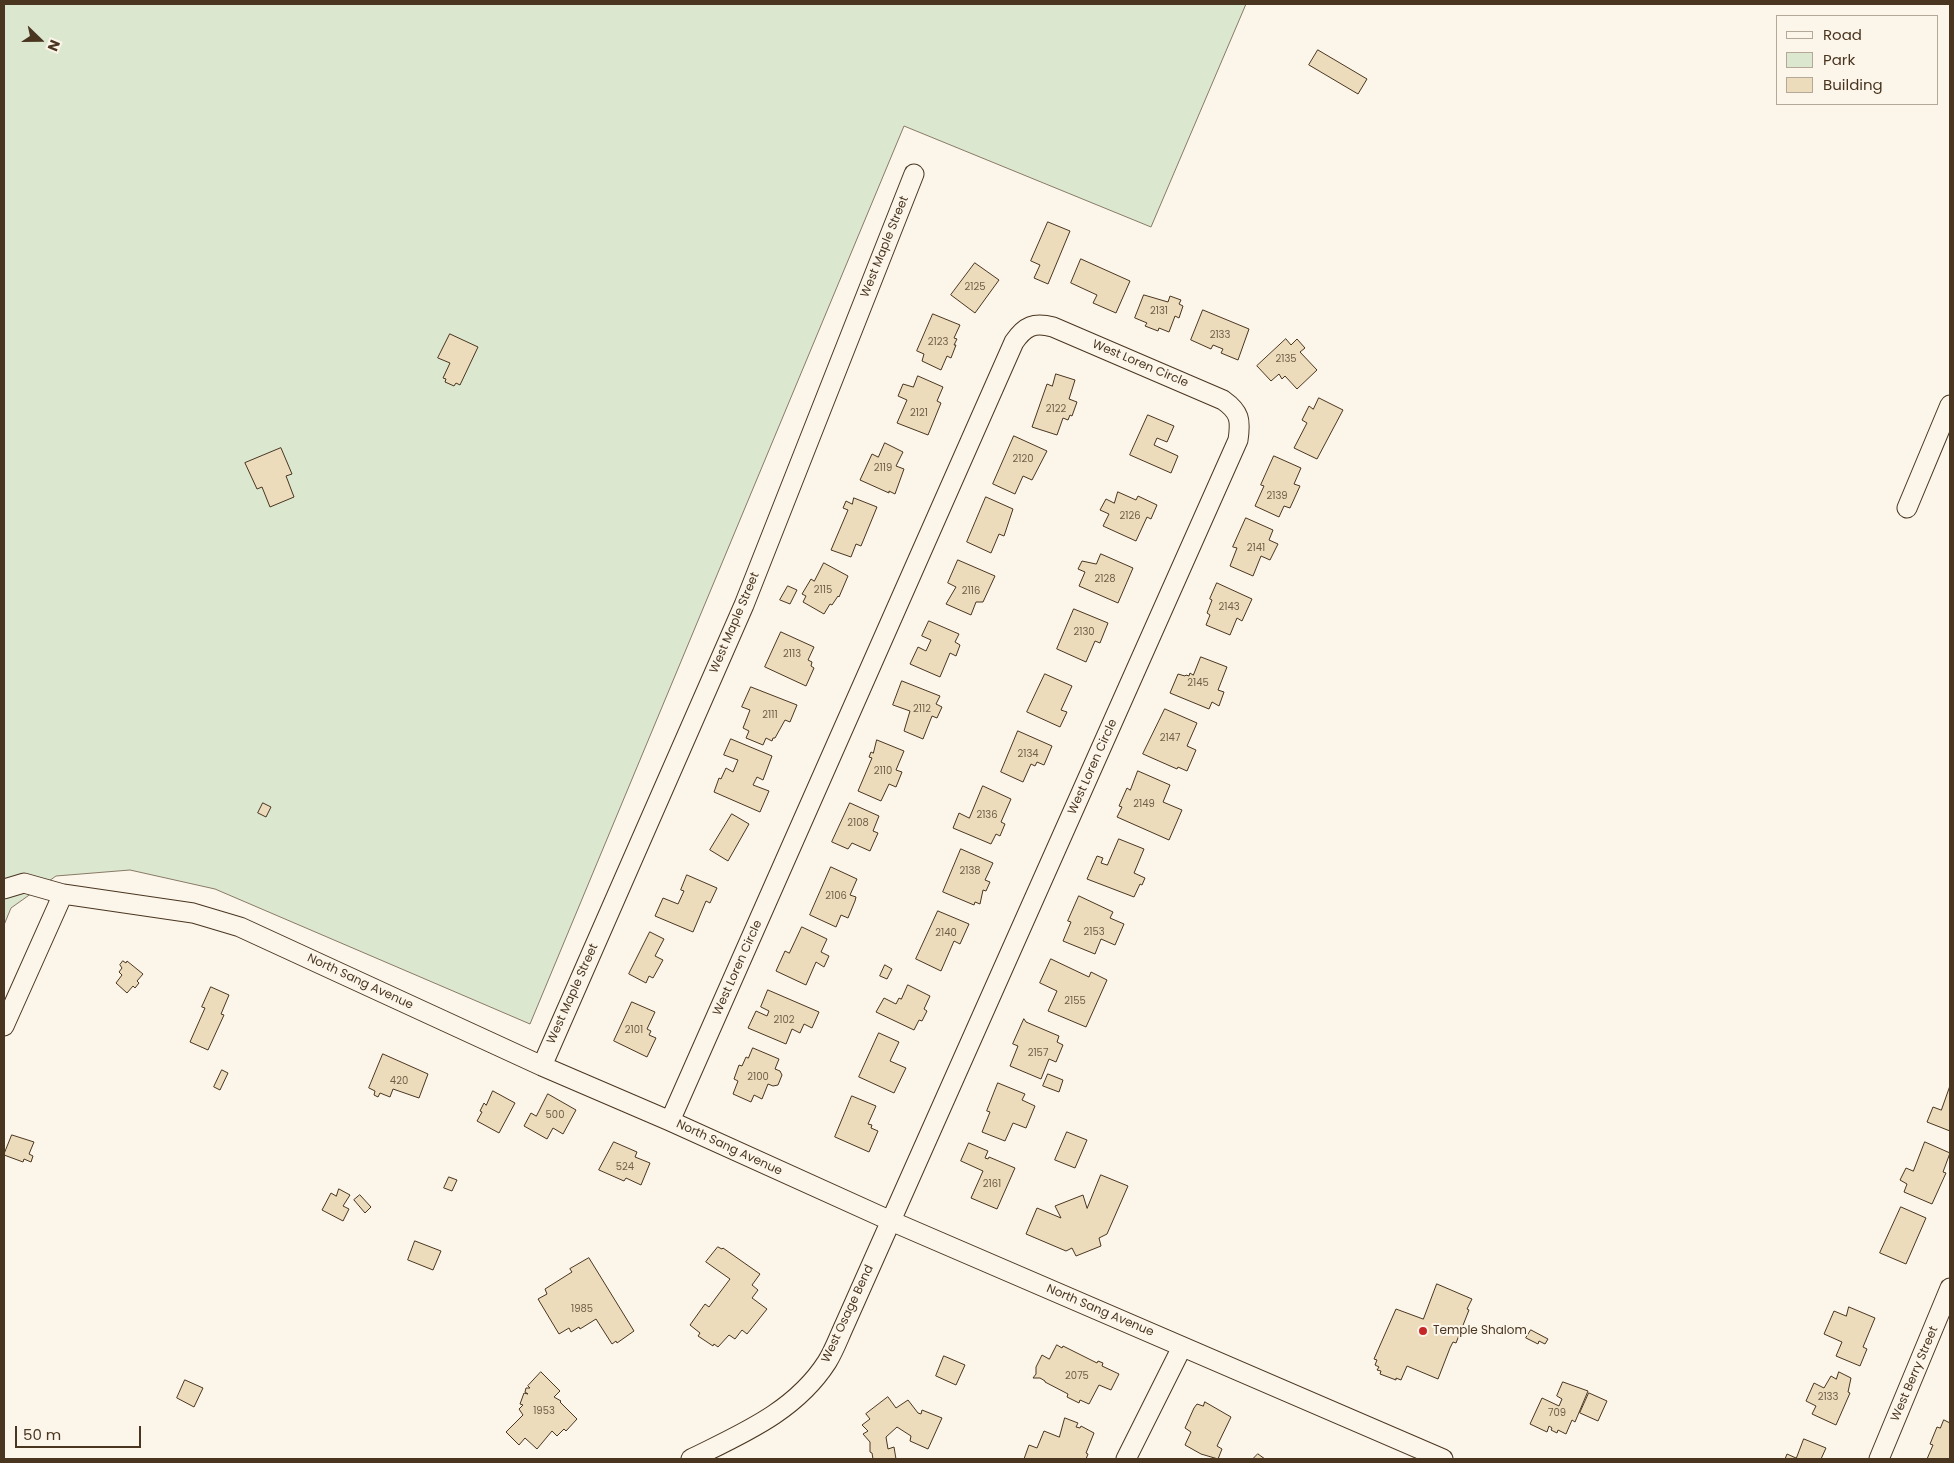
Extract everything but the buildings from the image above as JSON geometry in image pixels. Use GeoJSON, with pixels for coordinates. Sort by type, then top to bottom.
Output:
{"type":"FeatureCollection","features":[{"type":"Feature","properties":{"kind":"street","name":"West Maple Street"},"geometry":{"type":"LineString","coordinates":[[542,1066],[744,605],[914,174]]}},
{"type":"Feature","properties":{"kind":"street","name":"West Loren Circle"},"geometry":{"type":"LineString","coordinates":[[670,1121],[1014,342],[1021,332],[1031,326],[1042,324],[1053,327],[1223,400],[1233,407],[1238,415],[1240,426],[1238,440],[890,1221]]}},
{"type":"Feature","properties":{"kind":"street"},"geometry":{"type":"LineString","coordinates":[[1907,508],[1950,405]]}},
{"type":"Feature","properties":{"kind":"street","name":"North Sang Avenue"},"geometry":{"type":"LineString","coordinates":[[4,889],[24,883],[64,894],[193,913],[240,927],[542,1066],[670,1121],[890,1221],[1443,1459]]}},
{"type":"Feature","properties":{"kind":"street"},"geometry":{"type":"LineString","coordinates":[[4,1026],[64,894]]}},
{"type":"Feature","properties":{"kind":"street","name":"West Osage Bend"},"geometry":{"type":"LineString","coordinates":[[691,1459],[762,1424],[797,1398],[803,1391],[826,1362],[845,1324],[890,1221]]}},
{"type":"Feature","properties":{"kind":"street","name":"West Berry Street"},"geometry":{"type":"LineString","coordinates":[[1879,1459],[1950,1288]]}},
{"type":"Feature","properties":{"kind":"street"},"geometry":{"type":"LineString","coordinates":[[1126,1459],[1182,1346]]}},
{"type":"Feature","properties":{"kind":"green space"},"geometry":{"type":"Polygon","coordinates":[[[4,4],[1246,4],[1151,227],[904,126],[530,1024],[215,889],[130,870],[56,876],[11,908],[4,925],[4,4]]]}},
{"type":"Feature","properties":{"kind":"place","name":"Temple Shalom"},"geometry":{"type":"Point","coordinates":[1423,1331]}}]}
